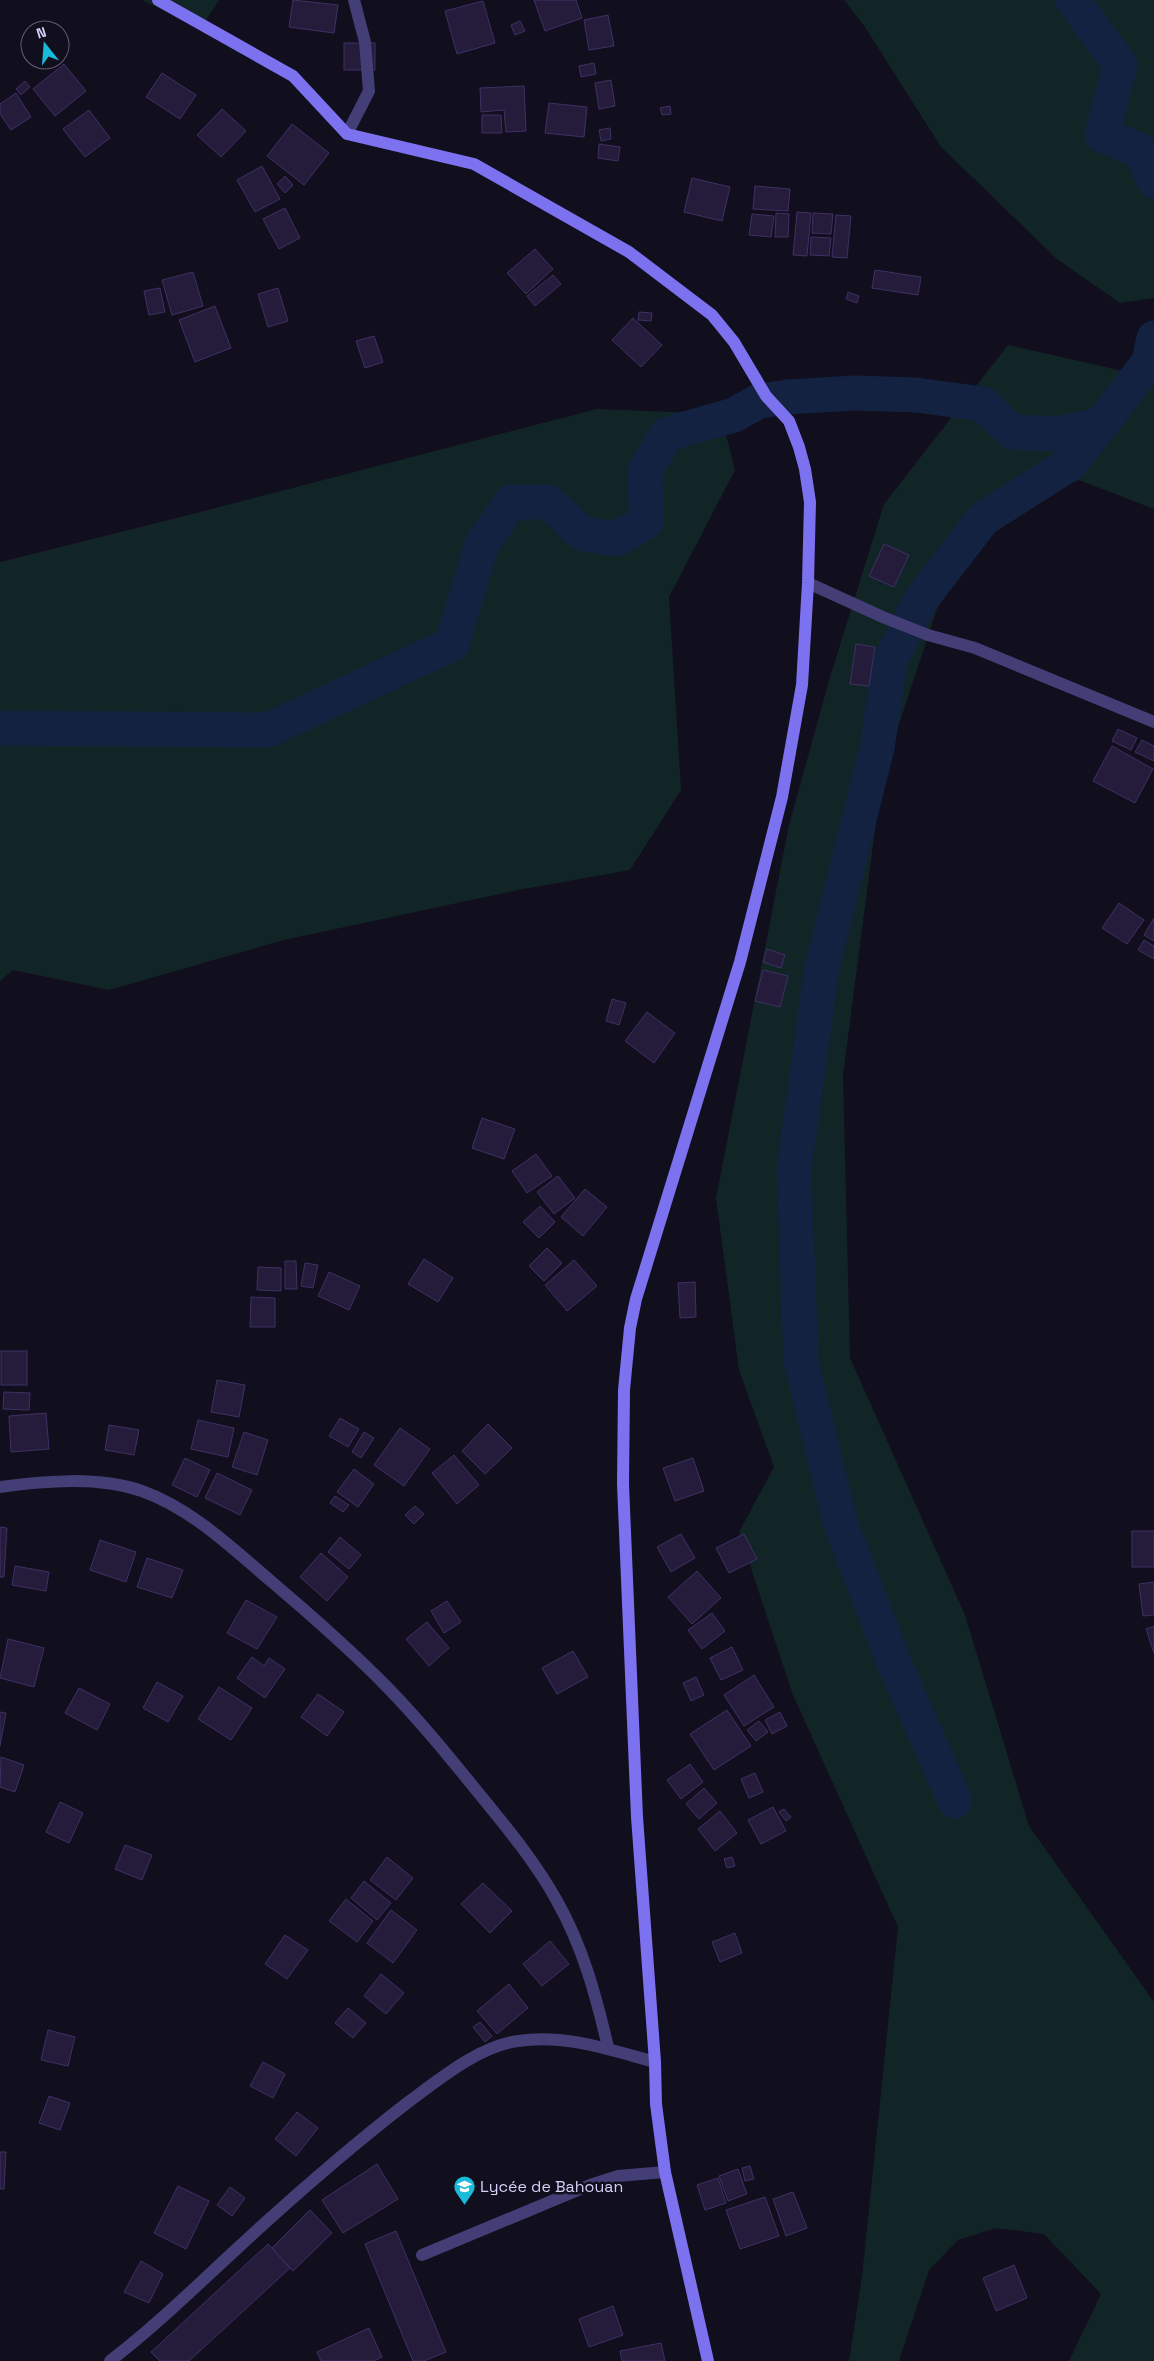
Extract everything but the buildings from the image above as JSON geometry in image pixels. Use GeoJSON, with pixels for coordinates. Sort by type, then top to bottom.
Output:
{"type":"FeatureCollection","features":[{"type":"Feature","properties":{"kind":"main road"},"geometry":{"type":"LineString","coordinates":[[158,0],[293,76],[347,134],[474,164],[629,252],[712,315],[739,349],[766,396],[789,421],[805,469],[810,502],[808,583],[802,685],[782,798],[740,962],[638,1291],[630,1328],[624,1390],[623,1484],[630,1669],[637,1817],[655,2062],[656,2104],[665,2172],[708,2361]]}},
{"type":"Feature","properties":{"kind":"street"},"geometry":{"type":"LineString","coordinates":[[347,134],[369,91],[365,42],[354,0]]}},
{"type":"Feature","properties":{"kind":"street"},"geometry":{"type":"LineString","coordinates":[[808,583],[885,618],[928,635],[975,648],[1154,722]]}},
{"type":"Feature","properties":{"kind":"street"},"geometry":{"type":"LineString","coordinates":[[0,1487],[87,1482],[139,1490],[159,1498],[207,1527],[301,1608],[387,1687],[431,1734],[528,1857],[557,1901],[580,1948],[595,1994],[608,2047]]}},
{"type":"Feature","properties":{"kind":"street"},"geometry":{"type":"LineString","coordinates":[[110,2361],[143,2336],[295,2196],[376,2127],[448,2072],[496,2048],[516,2041],[543,2039],[608,2047],[655,2062]]}},
{"type":"Feature","properties":{"kind":"street"},"geometry":{"type":"LineString","coordinates":[[422,2256],[590,2185],[618,2176],[665,2172]]}},
{"type":"Feature","properties":{"kind":"green space"},"geometry":{"type":"Polygon","coordinates":[[[142,0],[219,0],[201,28],[142,0]]]}},
{"type":"Feature","properties":{"kind":"green space"},"geometry":{"type":"Polygon","coordinates":[[[844,0],[1154,0],[1154,298],[1120,303],[1057,259],[941,147],[865,27],[844,0]]]}},
{"type":"Feature","properties":{"kind":"green space"},"geometry":{"type":"Polygon","coordinates":[[[1008,345],[1154,378],[1154,509],[1079,480],[960,539],[882,776],[843,1075],[850,1358],[965,1615],[1029,1826],[1154,2002],[1154,2361],[1069,2361],[1101,2294],[1044,2234],[996,2228],[958,2240],[929,2270],[899,2361],[849,2361],[862,2277],[898,1927],[793,1695],[739,1532],[774,1467],[739,1370],[716,1198],[789,825],[830,677],[884,504],[1008,345]]]}},
{"type":"Feature","properties":{"kind":"green space"},"geometry":{"type":"Polygon","coordinates":[[[597,409],[721,414],[735,470],[669,597],[681,790],[630,870],[518,890],[284,940],[109,990],[13,970],[0,981],[0,562],[597,409]]]}},
{"type":"Feature","properties":{"kind":"waterway"},"geometry":{"type":"LineString","coordinates":[[1073,0],[1120,65],[1102,135],[1140,150],[1154,181]]}},
{"type":"Feature","properties":{"kind":"waterway"},"geometry":{"type":"LineString","coordinates":[[955,1801],[895,1665],[840,1522],[801,1361],[794,1169],[822,967],[877,748],[890,662],[920,601],[983,519],[1071,463],[1149,362],[1154,338]]}},
{"type":"Feature","properties":{"kind":"waterway"},"geometry":{"type":"LineString","coordinates":[[0,728],[268,730],[452,644],[482,544],[511,502],[548,502],[583,534],[616,539],[646,522],[645,470],[667,434],[734,415],[759,401],[788,397],[856,393],[916,395],[983,404],[1012,432],[1056,434],[1101,425]]}},
{"type":"Feature","properties":{"kind":"place","name":"Lycée de Bahouan"},"geometry":{"type":"Point","coordinates":[464,2205]}}]}
